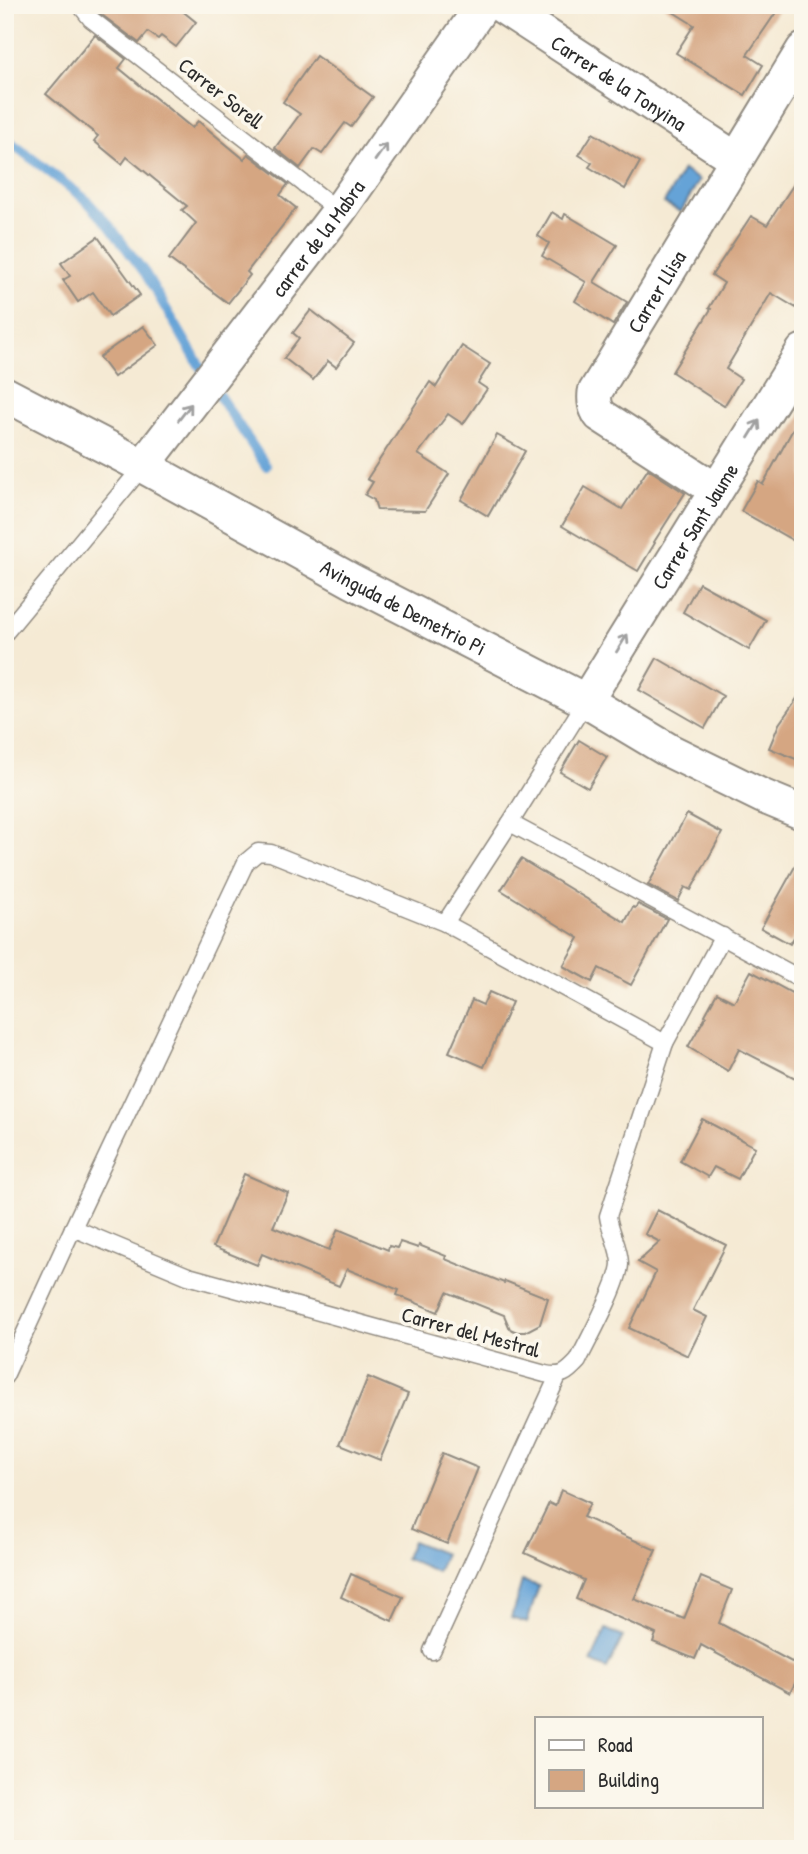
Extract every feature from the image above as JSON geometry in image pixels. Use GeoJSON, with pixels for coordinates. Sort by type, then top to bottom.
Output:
{"type":"FeatureCollection","features":[{"type":"Feature","properties":{"kind":"street","name":"carrer de la Mabra"},"geometry":{"type":"LineString","coordinates":[[143,466],[339,211],[484,5]]}},
{"type":"Feature","properties":{"kind":"street","name":"Carrer de la Tonyina"},"geometry":{"type":"LineString","coordinates":[[500,5],[736,159]]}},
{"type":"Feature","properties":{"kind":"street","name":"Carrer Llisa"},"geometry":{"type":"LineString","coordinates":[[716,490],[600,415],[595,408],[595,392],[803,50]]}},
{"type":"Feature","properties":{"kind":"street","name":"Carrer Sant Jaume"},"geometry":{"type":"LineString","coordinates":[[586,701],[803,351]]}},
{"type":"Feature","properties":{"kind":"street","name":"Avinguda de Demetrio Pi"},"geometry":{"type":"LineString","coordinates":[[5,394],[352,581],[586,701],[668,750],[803,813]]}},
{"type":"Feature","properties":{"kind":"lane","name":"Carrer Sorell"},"geometry":{"type":"LineString","coordinates":[[82,5],[91,19],[339,211]]}},
{"type":"Feature","properties":{"kind":"lane"},"geometry":{"type":"LineString","coordinates":[[5,633],[143,466]]}},
{"type":"Feature","properties":{"kind":"lane"},"geometry":{"type":"LineString","coordinates":[[445,923],[586,701]]}},
{"type":"Feature","properties":{"kind":"lane"},"geometry":{"type":"LineString","coordinates":[[510,823],[803,979]]}},
{"type":"Feature","properties":{"kind":"lane"},"geometry":{"type":"LineString","coordinates":[[5,1376],[246,862],[258,852],[271,853],[445,923],[664,1043]]}},
{"type":"Feature","properties":{"kind":"lane","name":"Carrer del Mestral"},"geometry":{"type":"LineString","coordinates":[[73,1228],[188,1276],[558,1376],[569,1372],[578,1361],[617,1279],[620,1264],[608,1216],[664,1043],[723,936]]}},
{"type":"Feature","properties":{"kind":"lane"},"geometry":{"type":"LineString","coordinates":[[432,1651],[558,1376]]}},
{"type":"Feature","properties":{"kind":"water"},"geometry":{"type":"Polygon","coordinates":[[[683,170],[699,180],[681,212],[664,203],[683,170]]]}},
{"type":"Feature","properties":{"kind":"water"},"geometry":{"type":"Polygon","coordinates":[[[412,1541],[445,1554],[437,1572],[405,1558],[412,1541]]]}},
{"type":"Feature","properties":{"kind":"water"},"geometry":{"type":"Polygon","coordinates":[[[522,1581],[539,1586],[527,1623],[511,1618],[522,1581]]]}},
{"type":"Feature","properties":{"kind":"water"},"geometry":{"type":"Polygon","coordinates":[[[606,1629],[623,1637],[607,1669],[591,1662],[606,1629]]]}},
{"type":"Feature","properties":{"kind":"building"},"geometry":{"type":"Polygon","coordinates":[[[94,5],[175,5],[196,22],[176,47],[161,36],[158,39],[148,32],[139,43],[98,12],[94,5]]]}},
{"type":"Feature","properties":{"kind":"building"},"geometry":{"type":"Polygon","coordinates":[[[662,5],[781,5],[747,55],[763,65],[745,95],[676,53],[694,25],[662,5]]]}},
{"type":"Feature","properties":{"kind":"building"},"geometry":{"type":"Polygon","coordinates":[[[95,35],[126,59],[119,68],[192,128],[198,121],[244,159],[248,154],[288,184],[280,195],[296,208],[247,272],[250,275],[228,303],[169,259],[196,223],[182,210],[187,206],[127,157],[122,164],[94,141],[98,136],[46,94],[95,35]]]}},
{"type":"Feature","properties":{"kind":"building"},"geometry":{"type":"Polygon","coordinates":[[[316,56],[373,97],[351,127],[345,123],[322,154],[314,149],[300,168],[275,148],[300,114],[283,102],[316,56]]]}},
{"type":"Feature","properties":{"kind":"building"},"geometry":{"type":"Polygon","coordinates":[[[593,133],[640,162],[625,189],[589,167],[592,163],[579,155],[593,133]]]}},
{"type":"Feature","properties":{"kind":"building"},"geometry":{"type":"Polygon","coordinates":[[[803,170],[803,312],[771,293],[726,369],[741,379],[724,406],[672,372],[724,283],[712,275],[751,216],[767,225],[803,170]]]}},
{"type":"Feature","properties":{"kind":"building"},"geometry":{"type":"Polygon","coordinates":[[[552,212],[563,219],[565,214],[617,245],[594,282],[627,302],[613,325],[575,301],[586,282],[542,256],[549,243],[538,236],[552,212]]]}},
{"type":"Feature","properties":{"kind":"building"},"geometry":{"type":"Polygon","coordinates":[[[98,237],[140,295],[110,316],[93,292],[78,302],[63,280],[70,276],[61,263],[98,237]]]}},
{"type":"Feature","properties":{"kind":"building"},"geometry":{"type":"Polygon","coordinates":[[[311,310],[354,343],[336,367],[328,361],[313,380],[284,358],[299,338],[293,333],[311,310]]]}},
{"type":"Feature","properties":{"kind":"building"},"geometry":{"type":"Polygon","coordinates":[[[143,326],[158,345],[114,377],[99,357],[143,326]]]}},
{"type":"Feature","properties":{"kind":"building"},"geometry":{"type":"Polygon","coordinates":[[[462,346],[490,364],[478,383],[487,389],[463,424],[448,414],[418,454],[449,474],[425,511],[377,510],[374,500],[365,495],[373,482],[367,479],[430,382],[436,387],[462,346]]]}},
{"type":"Feature","properties":{"kind":"building"},"geometry":{"type":"Polygon","coordinates":[[[803,411],[803,546],[741,511],[758,481],[763,484],[803,411]]]}},
{"type":"Feature","properties":{"kind":"building"},"geometry":{"type":"Polygon","coordinates":[[[497,435],[525,451],[488,516],[461,500],[497,435]]]}},
{"type":"Feature","properties":{"kind":"building"},"geometry":{"type":"Polygon","coordinates":[[[648,469],[685,493],[638,571],[562,526],[585,487],[622,509],[648,469]]]}},
{"type":"Feature","properties":{"kind":"building"},"geometry":{"type":"Polygon","coordinates":[[[699,583],[766,620],[749,650],[683,612],[699,583]]]}},
{"type":"Feature","properties":{"kind":"building"},"geometry":{"type":"Polygon","coordinates":[[[657,658],[723,696],[705,728],[639,690],[657,658]]]}},
{"type":"Feature","properties":{"kind":"building"},"geometry":{"type":"Polygon","coordinates":[[[803,690],[803,762],[769,748],[779,724],[803,690]]]}},
{"type":"Feature","properties":{"kind":"building"},"geometry":{"type":"Polygon","coordinates":[[[579,740],[607,757],[588,788],[560,772],[579,740]]]}},
{"type":"Feature","properties":{"kind":"building"},"geometry":{"type":"Polygon","coordinates":[[[687,814],[722,833],[691,890],[685,887],[678,901],[648,885],[687,814]]]}},
{"type":"Feature","properties":{"kind":"building"},"geometry":{"type":"Polygon","coordinates":[[[803,852],[803,922],[790,944],[761,928],[803,852]]]}},
{"type":"Feature","properties":{"kind":"building"},"geometry":{"type":"Polygon","coordinates":[[[521,859],[625,922],[633,907],[638,904],[667,919],[631,985],[599,968],[592,982],[563,966],[579,938],[501,890],[521,859]]]}},
{"type":"Feature","properties":{"kind":"building"},"geometry":{"type":"Polygon","coordinates":[[[751,971],[803,999],[803,1082],[739,1049],[728,1071],[688,1047],[717,993],[734,1002],[751,971]]]}},
{"type":"Feature","properties":{"kind":"building"},"geometry":{"type":"Polygon","coordinates":[[[489,992],[512,1002],[484,1067],[449,1052],[472,1000],[483,1005],[489,992]]]}},
{"type":"Feature","properties":{"kind":"building"},"geometry":{"type":"Polygon","coordinates":[[[702,1119],[755,1147],[738,1179],[714,1167],[708,1177],[680,1161],[702,1119]]]}},
{"type":"Feature","properties":{"kind":"building"},"geometry":{"type":"Polygon","coordinates":[[[244,1174],[288,1193],[273,1227],[329,1250],[338,1229],[388,1250],[389,1246],[397,1248],[400,1242],[418,1248],[419,1245],[446,1256],[445,1259],[548,1298],[540,1324],[525,1332],[517,1332],[510,1329],[504,1315],[447,1292],[438,1312],[397,1295],[399,1290],[347,1269],[339,1286],[262,1254],[257,1265],[213,1247],[244,1174]]]}},
{"type":"Feature","properties":{"kind":"building"},"geometry":{"type":"Polygon","coordinates":[[[657,1210],[726,1245],[693,1310],[707,1317],[688,1356],[629,1328],[656,1272],[638,1262],[660,1242],[645,1234],[657,1210]]]}},
{"type":"Feature","properties":{"kind":"building"},"geometry":{"type":"Polygon","coordinates":[[[368,1377],[408,1394],[380,1460],[340,1444],[368,1377]]]}},
{"type":"Feature","properties":{"kind":"building"},"geometry":{"type":"Polygon","coordinates":[[[442,1453],[478,1468],[447,1544],[411,1529],[442,1453]]]}},
{"type":"Feature","properties":{"kind":"building"},"geometry":{"type":"Polygon","coordinates":[[[561,1490],[590,1503],[583,1517],[656,1550],[634,1599],[684,1619],[701,1577],[732,1590],[719,1623],[803,1668],[790,1693],[701,1645],[695,1659],[653,1642],[656,1634],[576,1599],[584,1580],[525,1553],[549,1503],[555,1506],[561,1490]]]}},
{"type":"Feature","properties":{"kind":"building"},"geometry":{"type":"Polygon","coordinates":[[[351,1574],[403,1597],[392,1621],[341,1597],[351,1574]]]}},
{"type":"Feature","properties":{"kind":"waterway"},"geometry":{"type":"LineString","coordinates":[[5,138],[85,199],[108,224],[145,273],[204,373],[266,466]]}}]}
